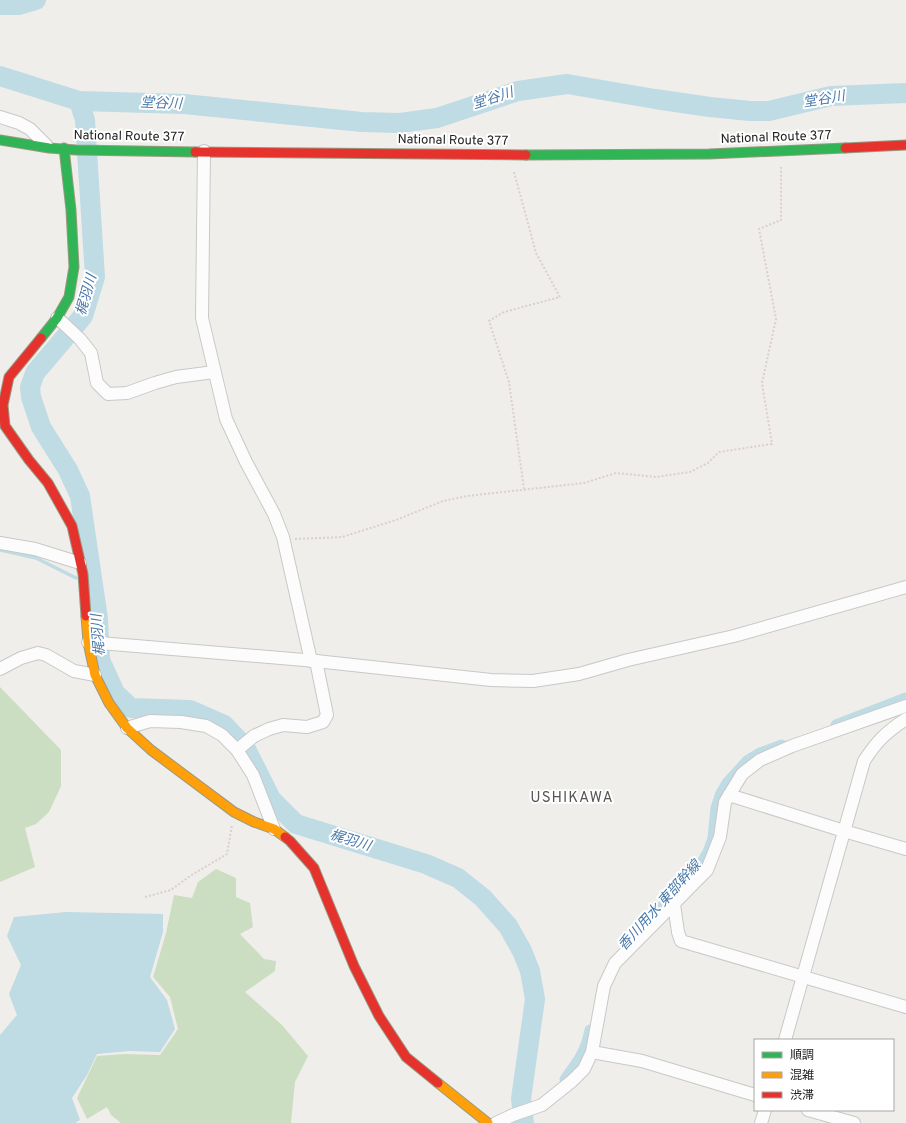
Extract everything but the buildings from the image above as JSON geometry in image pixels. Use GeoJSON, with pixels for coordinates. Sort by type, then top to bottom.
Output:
{"type":"FeatureCollection","features":[{"type":"Feature","properties":{"kind":"main road","name":"National Route 377"},"geometry":{"type":"LineString","coordinates":[[0,140],[49,148],[76,150],[509,155],[645,155],[781,152],[906,145]]}},
{"type":"Feature","properties":{"kind":"main road"},"geometry":{"type":"LineString","coordinates":[[64,148],[71,210],[74,267],[69,297],[60,320],[9,377],[3,405],[5,426],[29,460],[48,483],[72,526],[83,574],[95,674],[109,703],[127,728],[151,750],[234,812],[254,822],[274,829],[290,841],[314,868],[354,966],[380,1016],[406,1058],[488,1123]]}},
{"type":"Feature","properties":{"kind":"street"},"geometry":{"type":"LineString","coordinates":[[0,117],[19,123],[30,129],[49,148]]}},
{"type":"Feature","properties":{"kind":"street"},"geometry":{"type":"LineString","coordinates":[[204,151],[202,318],[226,420],[246,462],[274,514],[283,539],[327,715],[323,722],[307,727],[283,725],[269,729],[254,736],[238,749]]}},
{"type":"Feature","properties":{"kind":"street"},"geometry":{"type":"LineString","coordinates":[[60,320],[80,339],[91,353],[98,383],[108,394],[127,393],[155,382],[176,377],[214,372]]}},
{"type":"Feature","properties":{"kind":"street"},"geometry":{"type":"LineString","coordinates":[[0,543],[35,549],[80,563]]}},
{"type":"Feature","properties":{"kind":"street"},"geometry":{"type":"LineString","coordinates":[[91,642],[313,661],[491,680],[533,681],[579,674],[628,660],[734,636],[906,587]]}},
{"type":"Feature","properties":{"kind":"street"},"geometry":{"type":"LineString","coordinates":[[0,669],[20,658],[38,653],[46,654],[74,671],[95,674]]}},
{"type":"Feature","properties":{"kind":"street"},"geometry":{"type":"LineString","coordinates":[[496,1123],[513,1114],[542,1105],[572,1081],[584,1069],[592,1052],[604,986],[614,963],[707,870],[720,837],[725,802],[742,774],[760,760],[792,746],[906,706]]}},
{"type":"Feature","properties":{"kind":"street"},"geometry":{"type":"LineString","coordinates":[[785,1039],[864,761],[875,744],[888,731],[906,719]]}},
{"type":"Feature","properties":{"kind":"street"},"geometry":{"type":"LineString","coordinates":[[127,728],[150,721],[181,722],[206,726],[222,735],[238,749],[253,775],[274,829]]}},
{"type":"Feature","properties":{"kind":"street"},"geometry":{"type":"LineString","coordinates":[[729,795],[906,849]]}},
{"type":"Feature","properties":{"kind":"street"},"geometry":{"type":"LineString","coordinates":[[674,904],[678,932],[681,941],[906,1007]]}},
{"type":"Feature","properties":{"kind":"street"},"geometry":{"type":"LineString","coordinates":[[592,1052],[642,1061],[754,1095]]}},
{"type":"Feature","properties":{"kind":"street"},"geometry":{"type":"LineString","coordinates":[[761,1123],[765,1111]]}},
{"type":"Feature","properties":{"kind":"street"},"geometry":{"type":"LineString","coordinates":[[812,1111],[854,1123]]}},
{"type":"Feature","properties":{"kind":"path"},"geometry":{"type":"LineString","coordinates":[[283,539],[342,537],[396,520],[443,500],[467,496],[584,483],[616,473],[656,477],[690,472],[708,463],[719,452],[772,444],[762,383],[776,319],[759,228],[781,220],[781,152]]}},
{"type":"Feature","properties":{"kind":"path"},"geometry":{"type":"LineString","coordinates":[[509,155],[536,253],[560,297],[504,312],[489,321],[510,382],[524,489]]}},
{"type":"Feature","properties":{"kind":"path"},"geometry":{"type":"LineString","coordinates":[[145,897],[171,890],[190,876],[228,854],[234,812]]}},
{"type":"Feature","properties":{"kind":"green space"},"geometry":{"type":"Polygon","coordinates":[[[0,687],[61,750],[61,786],[49,812],[36,824],[25,828],[35,867],[0,882],[0,687]]]}},
{"type":"Feature","properties":{"kind":"green space"},"geometry":{"type":"Polygon","coordinates":[[[216,869],[236,878],[236,897],[250,903],[253,927],[240,934],[264,959],[276,961],[275,971],[245,992],[282,1025],[308,1056],[295,1082],[291,1123],[121,1123],[111,1115],[107,1107],[87,1119],[77,1098],[97,1056],[125,1054],[160,1055],[178,1029],[170,997],[153,977],[166,933],[174,895],[192,898],[198,882],[216,869]]]}},
{"type":"Feature","properties":{"kind":"water"},"geometry":{"type":"Polygon","coordinates":[[[66,912],[163,914],[163,932],[150,977],[167,1000],[175,1029],[160,1052],[129,1051],[97,1054],[87,1075],[72,1098],[80,1120],[75,1123],[0,1123],[0,1035],[17,1015],[9,994],[21,965],[7,936],[14,917],[66,912]]]}},
{"type":"Feature","properties":{"kind":"waterway"},"geometry":{"type":"LineString","coordinates":[[0,5],[19,5],[36,0]]}},
{"type":"Feature","properties":{"kind":"waterway","name":"堂谷川"},"geometry":{"type":"LineString","coordinates":[[0,76],[79,101],[184,104],[362,122],[400,123],[437,118],[518,91],[567,84],[655,99],[750,111],[769,111],[831,96],[906,93]]}},
{"type":"Feature","properties":{"kind":"waterway","name":"梶羽川"},"geometry":{"type":"LineString","coordinates":[[79,101],[85,120],[95,277],[83,316],[35,373],[30,387],[31,397],[41,427],[68,470],[80,496],[98,619],[100,660],[115,693],[131,708],[190,710],[224,725],[245,747],[271,799],[296,824],[426,864],[458,878],[483,898],[508,926],[522,951],[530,971],[535,999],[521,1099],[524,1123]]}},
{"type":"Feature","properties":{"kind":"waterway"},"geometry":{"type":"LineString","coordinates":[[0,550],[36,558],[76,578]]}},
{"type":"Feature","properties":{"kind":"waterway","name":"香川用水 東部幹線"},"geometry":{"type":"LineString","coordinates":[[836,725],[906,698]]}},
{"type":"Feature","properties":{"kind":"waterway","name":"香川用水 東部幹線"},"geometry":{"type":"LineString","coordinates":[[633,937],[700,866],[708,852],[713,838],[716,808],[721,793],[727,783],[747,761],[760,753],[782,745]]}},
{"type":"Feature","properties":{"kind":"waterway","name":"香川用水 東部幹線"},"geometry":{"type":"LineString","coordinates":[[565,1079],[581,1056],[590,1030]]}},
{"type":"Feature","properties":{"kind":"traffic: fast"},"geometry":{"type":"LineString","coordinates":[[0,140],[49,148],[76,150],[195,152]]}},
{"type":"Feature","properties":{"kind":"traffic: fast"},"geometry":{"type":"LineString","coordinates":[[41,338],[57,318],[69,297],[74,267],[71,210],[64,148]]}},
{"type":"Feature","properties":{"kind":"traffic: fast"},"geometry":{"type":"LineString","coordinates":[[526,155],[709,154],[845,148]]}},
{"type":"Feature","properties":{"kind":"traffic: slow"},"geometry":{"type":"LineString","coordinates":[[86,616],[88,642],[95,675],[109,703],[127,728],[151,750],[234,812],[254,822],[274,829],[285,837]]}},
{"type":"Feature","properties":{"kind":"traffic: slow"},"geometry":{"type":"LineString","coordinates":[[438,1083],[488,1123]]}},
{"type":"Feature","properties":{"kind":"traffic: jam"},"geometry":{"type":"LineString","coordinates":[[845,148],[906,145]]}},
{"type":"Feature","properties":{"kind":"traffic: jam"},"geometry":{"type":"LineString","coordinates":[[195,152],[526,155]]}},
{"type":"Feature","properties":{"kind":"traffic: jam"},"geometry":{"type":"LineString","coordinates":[[41,338],[9,377],[3,405],[5,426],[29,460],[48,483],[72,526],[83,574],[86,616]]}},
{"type":"Feature","properties":{"kind":"traffic: jam"},"geometry":{"type":"LineString","coordinates":[[285,837],[314,868],[354,966],[379,1016],[406,1057],[438,1083]]}},
{"type":"Feature","properties":{"kind":"district","name":"USHIKAWA"},"geometry":{"type":"Point","coordinates":[572,798]}}]}
